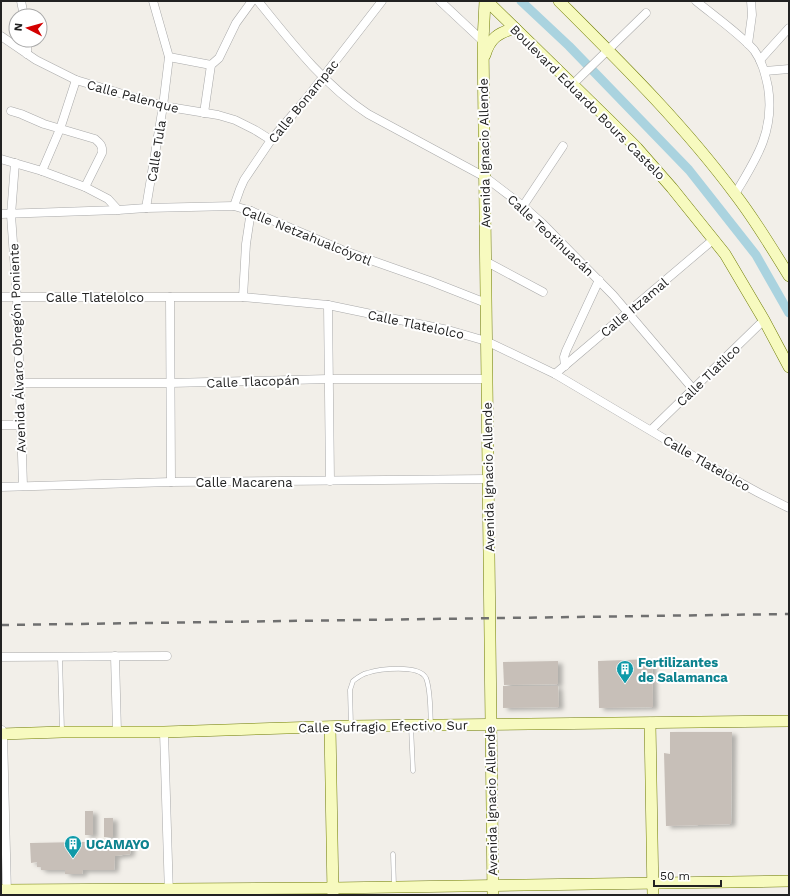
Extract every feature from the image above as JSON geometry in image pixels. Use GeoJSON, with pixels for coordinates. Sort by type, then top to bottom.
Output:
{"type":"FeatureCollection","features":[{"type":"Feature","properties":{"kind":"street","name":"Calle Tula"},"geometry":{"type":"LineString","coordinates":[[146,208],[163,106],[169,57],[153,1]]}},
{"type":"Feature","properties":{"kind":"street"},"geometry":{"type":"LineString","coordinates":[[204,113],[211,65],[219,58],[236,23],[252,1]]}},
{"type":"Feature","properties":{"kind":"street","name":"Calle Teotihuacán"},"geometry":{"type":"LineString","coordinates":[[258,1],[323,78],[341,94],[368,114],[485,178],[523,206],[599,280],[693,389]]}},
{"type":"Feature","properties":{"kind":"street","name":"Calle Bonampac"},"geometry":{"type":"LineString","coordinates":[[234,206],[244,180],[271,140],[323,78],[382,1]]}},
{"type":"Feature","properties":{"kind":"street"},"geometry":{"type":"LineString","coordinates":[[440,1],[485,44],[499,34],[515,28]]}},
{"type":"Feature","properties":{"kind":"street","name":"Avenida Ignacio Allende"},"geometry":{"type":"LineString","coordinates":[[486,1],[484,60],[485,261],[493,890]]}},
{"type":"Feature","properties":{"kind":"street","name":"Boulevard Eduardo Bours Castelo"},"geometry":{"type":"LineString","coordinates":[[486,1],[575,82],[672,188],[714,239],[736,272],[789,367]]}},
{"type":"Feature","properties":{"kind":"street"},"geometry":{"type":"LineString","coordinates":[[560,1],[605,52],[637,79],[670,115],[735,194],[789,276]]}},
{"type":"Feature","properties":{"kind":"street"},"geometry":{"type":"LineString","coordinates":[[696,1],[748,44],[760,60],[765,71],[770,107],[767,128],[761,149],[735,194]]}},
{"type":"Feature","properties":{"kind":"street"},"geometry":{"type":"LineString","coordinates":[[748,44],[752,15],[751,1]]}},
{"type":"Feature","properties":{"kind":"street"},"geometry":{"type":"LineString","coordinates":[[575,82],[646,13]]}},
{"type":"Feature","properties":{"kind":"street"},"geometry":{"type":"LineString","coordinates":[[760,60],[789,28]]}},
{"type":"Feature","properties":{"kind":"street","name":"Calle Palenque"},"geometry":{"type":"LineString","coordinates":[[1,36],[49,68],[76,80],[163,106],[218,115],[235,120],[271,140]]}},
{"type":"Feature","properties":{"kind":"street"},"geometry":{"type":"LineString","coordinates":[[27,48],[27,54]]}},
{"type":"Feature","properties":{"kind":"street"},"geometry":{"type":"LineString","coordinates":[[169,57],[211,65]]}},
{"type":"Feature","properties":{"kind":"street"},"geometry":{"type":"LineString","coordinates":[[765,71],[789,69]]}},
{"type":"Feature","properties":{"kind":"street"},"geometry":{"type":"LineString","coordinates":[[42,172],[60,129],[76,80]]}},
{"type":"Feature","properties":{"kind":"street"},"geometry":{"type":"LineString","coordinates":[[11,111],[60,129],[95,139],[102,146],[102,153],[85,187]]}},
{"type":"Feature","properties":{"kind":"street"},"geometry":{"type":"LineString","coordinates":[[523,206],[564,146]]}},
{"type":"Feature","properties":{"kind":"street"},"geometry":{"type":"LineString","coordinates":[[1,159],[85,187],[108,199],[118,210]]}},
{"type":"Feature","properties":{"kind":"street","name":"Avenida Álvaro Obregón Poniente"},"geometry":{"type":"LineString","coordinates":[[16,163],[11,214],[17,298],[23,486]]}},
{"type":"Feature","properties":{"kind":"street","name":"Calle Netzahualcóyotl"},"geometry":{"type":"LineString","coordinates":[[1,214],[234,206],[251,211],[342,250],[430,281],[486,303]]}},
{"type":"Feature","properties":{"kind":"street"},"geometry":{"type":"LineString","coordinates":[[243,297],[246,244],[251,211]]}},
{"type":"Feature","properties":{"kind":"street","name":"Calle Itzamal"},"geometry":{"type":"LineString","coordinates":[[555,374],[714,239]]}},
{"type":"Feature","properties":{"kind":"street"},"geometry":{"type":"LineString","coordinates":[[485,261],[543,292]]}},
{"type":"Feature","properties":{"kind":"street"},"geometry":{"type":"LineString","coordinates":[[565,366],[564,357],[599,280]]}},
{"type":"Feature","properties":{"kind":"street","name":"Calle Tlatelolco"},"geometry":{"type":"LineString","coordinates":[[1,297],[243,297],[328,305],[448,330],[486,341],[555,374],[717,470],[789,508]]}},
{"type":"Feature","properties":{"kind":"street"},"geometry":{"type":"LineString","coordinates":[[170,297],[170,482]]}},
{"type":"Feature","properties":{"kind":"street"},"geometry":{"type":"LineString","coordinates":[[328,305],[330,481]]}},
{"type":"Feature","properties":{"kind":"street","name":"Calle Tlatilco"},"geometry":{"type":"LineString","coordinates":[[651,430],[764,320]]}},
{"type":"Feature","properties":{"kind":"street","name":"Calle Tlacopán"},"geometry":{"type":"LineString","coordinates":[[20,383],[171,383],[328,379],[487,379]]}},
{"type":"Feature","properties":{"kind":"street"},"geometry":{"type":"LineString","coordinates":[[1,425],[20,425]]}},
{"type":"Feature","properties":{"kind":"street","name":"Calle Macarena"},"geometry":{"type":"LineString","coordinates":[[1,487],[170,482],[488,479]]}},
{"type":"Feature","properties":{"kind":"street"},"geometry":{"type":"LineString","coordinates":[[115,656],[117,732]]}},
{"type":"Feature","properties":{"kind":"street"},"geometry":{"type":"LineString","coordinates":[[1,657],[167,656]]}},
{"type":"Feature","properties":{"kind":"street","name":"Calle Sufragio Efectivo Sur"},"geometry":{"type":"LineString","coordinates":[[2,733],[164,732],[411,725],[789,721]]}},
{"type":"Feature","properties":{"kind":"street"},"geometry":{"type":"LineString","coordinates":[[650,723],[653,895]]}},
{"type":"Feature","properties":{"kind":"street"},"geometry":{"type":"LineString","coordinates":[[330,727],[333,892]]}},
{"type":"Feature","properties":{"kind":"street"},"geometry":{"type":"LineString","coordinates":[[164,732],[170,892]]}},
{"type":"Feature","properties":{"kind":"street"},"geometry":{"type":"LineString","coordinates":[[2,733],[5,892],[333,892],[394,886],[493,890],[653,883],[789,881]]}},
{"type":"Feature","properties":{"kind":"lane"},"geometry":{"type":"LineString","coordinates":[[60,657],[62,732]]}},
{"type":"Feature","properties":{"kind":"lane"},"geometry":{"type":"LineString","coordinates":[[351,726],[350,690],[353,681],[365,673],[381,670],[402,669],[420,672],[425,677],[428,688],[431,725]]}},
{"type":"Feature","properties":{"kind":"lane"},"geometry":{"type":"LineString","coordinates":[[411,725],[413,771]]}},
{"type":"Feature","properties":{"kind":"lane"},"geometry":{"type":"LineString","coordinates":[[393,854],[394,886]]}},
{"type":"Feature","properties":{"kind":"building","name":"Fertilizantes de Salamanca"},"geometry":{"type":"Polygon","coordinates":[[[652,659],[653,707],[599,708],[598,661],[652,659]]]}},
{"type":"Feature","properties":{"kind":"building"},"geometry":{"type":"Polygon","coordinates":[[[558,661],[558,684],[504,685],[503,662],[558,661]]]}},
{"type":"Feature","properties":{"kind":"building"},"geometry":{"type":"Polygon","coordinates":[[[503,686],[558,686],[559,707],[503,708],[503,686]]]}},
{"type":"Feature","properties":{"kind":"building"},"geometry":{"type":"Polygon","coordinates":[[[670,732],[732,732],[731,824],[666,826],[664,753],[670,754],[670,732]]]}},
{"type":"Feature","properties":{"kind":"building"},"geometry":{"type":"Polygon","coordinates":[[[85,811],[93,811],[93,835],[85,835],[85,811]]]}},
{"type":"Feature","properties":{"kind":"building"},"geometry":{"type":"Polygon","coordinates":[[[104,818],[113,818],[113,837],[104,837],[104,818]]]}},
{"type":"Feature","properties":{"kind":"building","name":"UCAMAYO"},"geometry":{"type":"Polygon","coordinates":[[[131,841],[130,854],[115,856],[114,870],[83,870],[82,874],[65,874],[65,870],[41,870],[41,867],[37,867],[37,862],[31,863],[30,843],[131,841]]]}},
{"type":"Feature","properties":{"kind":"waterway"},"geometry":{"type":"LineString","coordinates":[[521,1],[569,46],[689,170],[756,255],[789,313]]}},
{"type":"Feature","properties":{"kind":"railway"},"geometry":{"type":"LineString","coordinates":[[1,625],[789,614]]}},
{"type":"Feature","properties":{"kind":"place","name":"Fertilizantes de Salamanca"},"geometry":{"type":"Point","coordinates":[625,684]}},
{"type":"Feature","properties":{"kind":"place","name":"UCAMAYO"},"geometry":{"type":"Point","coordinates":[73,859]}}]}
